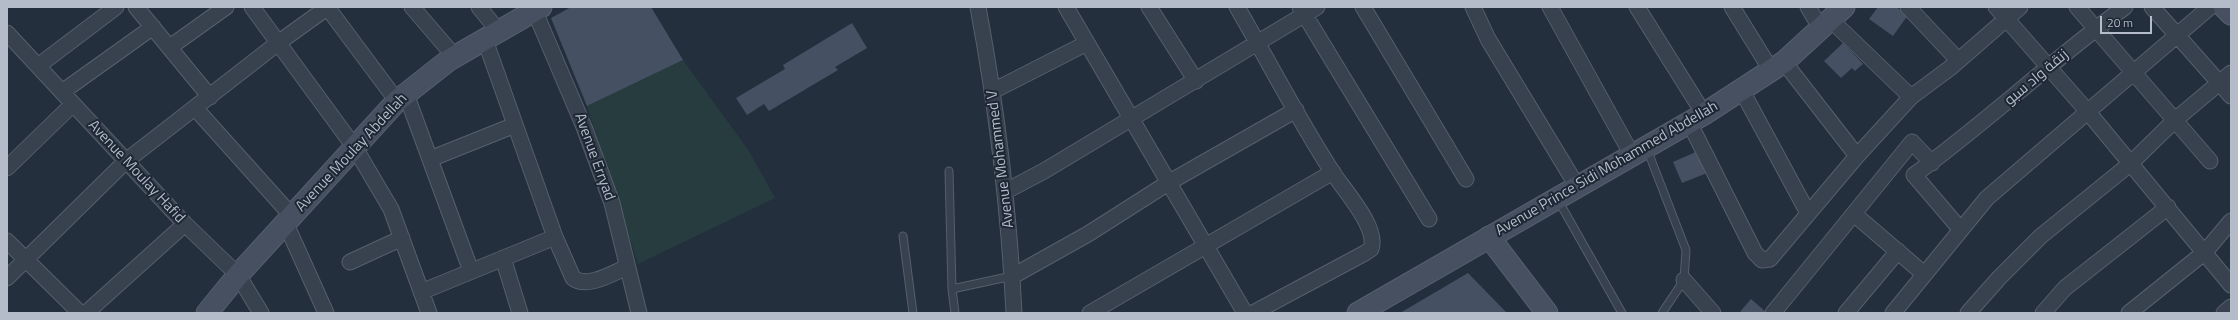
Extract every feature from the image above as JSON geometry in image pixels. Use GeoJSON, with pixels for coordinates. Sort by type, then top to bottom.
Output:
{"type":"FeatureCollection","features":[{"type":"Feature","properties":{"kind":"street"},"geometry":{"type":"LineString","coordinates":[[38,66],[116,7]]}},
{"type":"Feature","properties":{"kind":"street"},"geometry":{"type":"LineString","coordinates":[[136,7],[170,46],[210,96]]}},
{"type":"Feature","properties":{"kind":"street"},"geometry":{"type":"LineString","coordinates":[[170,46],[226,7]]}},
{"type":"Feature","properties":{"kind":"street"},"geometry":{"type":"LineString","coordinates":[[252,7],[355,148],[391,208],[429,313]]}},
{"type":"Feature","properties":{"kind":"street"},"geometry":{"type":"LineString","coordinates":[[7,278],[126,161],[278,43],[328,7],[402,98],[430,159],[471,271]]}},
{"type":"Feature","properties":{"kind":"street"},"geometry":{"type":"LineString","coordinates":[[412,7],[455,57]]}},
{"type":"Feature","properties":{"kind":"street"},"geometry":{"type":"LineString","coordinates":[[479,7],[492,36],[515,125],[555,237],[571,274],[578,281],[590,281],[627,267]]}},
{"type":"Feature","properties":{"kind":"street","name":"Avenue Mohammed V"},"geometry":{"type":"LineString","coordinates":[[978,7],[993,91],[1006,191],[1013,276],[1014,313]]}},
{"type":"Feature","properties":{"kind":"street"},"geometry":{"type":"LineString","coordinates":[[1066,7],[1245,313]]}},
{"type":"Feature","properties":{"kind":"street"},"geometry":{"type":"LineString","coordinates":[[1149,7],[1196,81]]}},
{"type":"Feature","properties":{"kind":"street"},"geometry":{"type":"LineString","coordinates":[[1238,7],[1333,172],[1370,228],[1372,236],[1371,249],[1253,313]]}},
{"type":"Feature","properties":{"kind":"street"},"geometry":{"type":"LineString","coordinates":[[1364,7],[1466,179]]}},
{"type":"Feature","properties":{"kind":"street"},"geometry":{"type":"LineString","coordinates":[[1472,7],[1488,39],[1577,186]]}},
{"type":"Feature","properties":{"kind":"street"},"geometry":{"type":"LineString","coordinates":[[1550,7],[1639,151]]}},
{"type":"Feature","properties":{"kind":"street"},"geometry":{"type":"LineString","coordinates":[[1637,7],[1696,118],[1752,247],[1760,258],[1765,260],[1770,259],[1857,156],[1911,97],[1958,60],[2001,12],[2020,7]]}},
{"type":"Feature","properties":{"kind":"street"},"geometry":{"type":"LineString","coordinates":[[1732,7],[1778,66],[1857,156]]}},
{"type":"Feature","properties":{"kind":"street"},"geometry":{"type":"LineString","coordinates":[[1808,7],[1832,19],[1911,97]]}},
{"type":"Feature","properties":{"kind":"street"},"geometry":{"type":"LineString","coordinates":[[1908,7],[1958,60]]}},
{"type":"Feature","properties":{"kind":"street"},"geometry":{"type":"LineString","coordinates":[[2077,7],[2210,161]]}},
{"type":"Feature","properties":{"kind":"street","name":"زنقة واد سبو"},"geometry":{"type":"LineString","coordinates":[[1961,230],[1914,176],[1949,150],[2096,28],[2125,7]]}},
{"type":"Feature","properties":{"kind":"street"},"geometry":{"type":"LineString","coordinates":[[2152,7],[2231,96]]}},
{"type":"Feature","properties":{"kind":"street"},"geometry":{"type":"LineString","coordinates":[[1893,313],[1987,198],[2088,112],[2133,71],[2177,36],[2210,7]]}},
{"type":"Feature","properties":{"kind":"street"},"geometry":{"type":"LineString","coordinates":[[2224,7],[2231,14]]}},
{"type":"Feature","properties":{"kind":"street","name":"Avenue Moulay Abdellah"},"geometry":{"type":"LineString","coordinates":[[207,313],[238,275],[402,98],[455,57],[536,8]]}},
{"type":"Feature","properties":{"kind":"street","name":"Avenue Erryad"},"geometry":{"type":"LineString","coordinates":[[536,8],[584,126],[612,203],[639,313]]}},
{"type":"Feature","properties":{"kind":"street"},"geometry":{"type":"LineString","coordinates":[[1006,191],[1044,171],[1258,44],[1308,10],[1429,219]]}},
{"type":"Feature","properties":{"kind":"street"},"geometry":{"type":"LineString","coordinates":[[2001,12],[2088,112],[2231,285]]}},
{"type":"Feature","properties":{"kind":"street","name":"Avenue Prince Sidi Mohammed Abdellah"},"geometry":{"type":"LineString","coordinates":[[1358,313],[1696,118],[1778,66],[1832,19]]}},
{"type":"Feature","properties":{"kind":"street"},"geometry":{"type":"LineString","coordinates":[[62,92],[153,27]]}},
{"type":"Feature","properties":{"kind":"street","name":"Avenue Moulay Hafid"},"geometry":{"type":"LineString","coordinates":[[7,34],[185,224],[238,275],[262,313]]}},
{"type":"Feature","properties":{"kind":"street"},"geometry":{"type":"LineString","coordinates":[[993,91],[1087,43]]}},
{"type":"Feature","properties":{"kind":"street"},"geometry":{"type":"LineString","coordinates":[[1968,313],[1999,278],[2041,236],[2130,164],[2176,120],[2231,73]]}},
{"type":"Feature","properties":{"kind":"street"},"geometry":{"type":"LineString","coordinates":[[1741,89],[1808,213]]}},
{"type":"Feature","properties":{"kind":"street"},"geometry":{"type":"LineString","coordinates":[[7,168],[73,104]]}},
{"type":"Feature","properties":{"kind":"street"},"geometry":{"type":"LineString","coordinates":[[195,108],[289,220],[326,313]]}},
{"type":"Feature","properties":{"kind":"street"},"geometry":{"type":"LineString","coordinates":[[1013,276],[1088,234],[1168,183],[1296,110]]}},
{"type":"Feature","properties":{"kind":"street"},"geometry":{"type":"LineString","coordinates":[[430,159],[515,125]]}},
{"type":"Feature","properties":{"kind":"street"},"geometry":{"type":"LineString","coordinates":[[1773,313],[1912,142],[1932,163]]}},
{"type":"Feature","properties":{"kind":"street"},"geometry":{"type":"LineString","coordinates":[[1090,313],[1333,172]]}},
{"type":"Feature","properties":{"kind":"street"},"geometry":{"type":"LineString","coordinates":[[2043,313],[2065,288],[2168,207]]}},
{"type":"Feature","properties":{"kind":"street"},"geometry":{"type":"LineString","coordinates":[[1854,214],[1924,274]]}},
{"type":"Feature","properties":{"kind":"street"},"geometry":{"type":"LineString","coordinates":[[2129,313],[2205,252],[2231,221]]}},
{"type":"Feature","properties":{"kind":"street"},"geometry":{"type":"LineString","coordinates":[[86,313],[185,224]]}},
{"type":"Feature","properties":{"kind":"street"},"geometry":{"type":"LineString","coordinates":[[421,292],[555,237]]}},
{"type":"Feature","properties":{"kind":"street"},"geometry":{"type":"LineString","coordinates":[[1489,237],[1547,313]]}},
{"type":"Feature","properties":{"kind":"street"},"geometry":{"type":"LineString","coordinates":[[350,262],[402,238]]}},
{"type":"Feature","properties":{"kind":"street"},"geometry":{"type":"LineString","coordinates":[[7,240],[80,313]]}},
{"type":"Feature","properties":{"kind":"street"},"geometry":{"type":"LineString","coordinates":[[1846,313],[1898,251]]}},
{"type":"Feature","properties":{"kind":"street"},"geometry":{"type":"LineString","coordinates":[[503,258],[520,313]]}},
{"type":"Feature","properties":{"kind":"street"},"geometry":{"type":"LineString","coordinates":[[1684,280],[1713,313]]}},
{"type":"Feature","properties":{"kind":"street"},"geometry":{"type":"LineString","coordinates":[[2224,313],[2231,307]]}},
{"type":"Feature","properties":{"kind":"lane"},"geometry":{"type":"LineString","coordinates":[[1639,151],[1686,250],[1684,280],[1662,313]]}},
{"type":"Feature","properties":{"kind":"lane"},"geometry":{"type":"LineString","coordinates":[[949,171],[952,289],[955,313]]}},
{"type":"Feature","properties":{"kind":"lane"},"geometry":{"type":"LineString","coordinates":[[1557,198],[1622,313]]}},
{"type":"Feature","properties":{"kind":"lane"},"geometry":{"type":"LineString","coordinates":[[903,236],[913,313]]}},
{"type":"Feature","properties":{"kind":"lane"},"geometry":{"type":"LineString","coordinates":[[952,289],[1013,276]]}},
{"type":"Feature","properties":{"kind":"green space"},"geometry":{"type":"Polygon","coordinates":[[[683,60],[749,151],[775,198],[638,264],[587,106],[683,60]]]}},
{"type":"Feature","properties":{"kind":"building"},"geometry":{"type":"Polygon","coordinates":[[[571,7],[651,7],[683,60],[587,106],[551,18],[571,7]]]}},
{"type":"Feature","properties":{"kind":"building"},"geometry":{"type":"Polygon","coordinates":[[[1878,7],[1896,7],[1908,15],[1893,36],[1869,19],[1878,7]]]}},
{"type":"Feature","properties":{"kind":"building"},"geometry":{"type":"Polygon","coordinates":[[[852,23],[867,48],[835,67],[838,70],[769,111],[764,104],[747,115],[736,98],[785,69],[783,65],[852,23]]]}},
{"type":"Feature","properties":{"kind":"building"},"geometry":{"type":"Polygon","coordinates":[[[1843,43],[1863,64],[1855,71],[1852,68],[1841,78],[1824,61],[1843,43]]]}},
{"type":"Feature","properties":{"kind":"building"},"geometry":{"type":"Polygon","coordinates":[[[1698,151],[1707,173],[1682,183],[1673,162],[1698,151]]]}},
{"type":"Feature","properties":{"kind":"building"},"geometry":{"type":"Polygon","coordinates":[[[1468,273],[1507,313],[1400,313],[1468,273]]]}},
{"type":"Feature","properties":{"kind":"building"},"geometry":{"type":"Polygon","coordinates":[[[1751,299],[1767,313],[1739,313],[1751,299]]]}}]}
